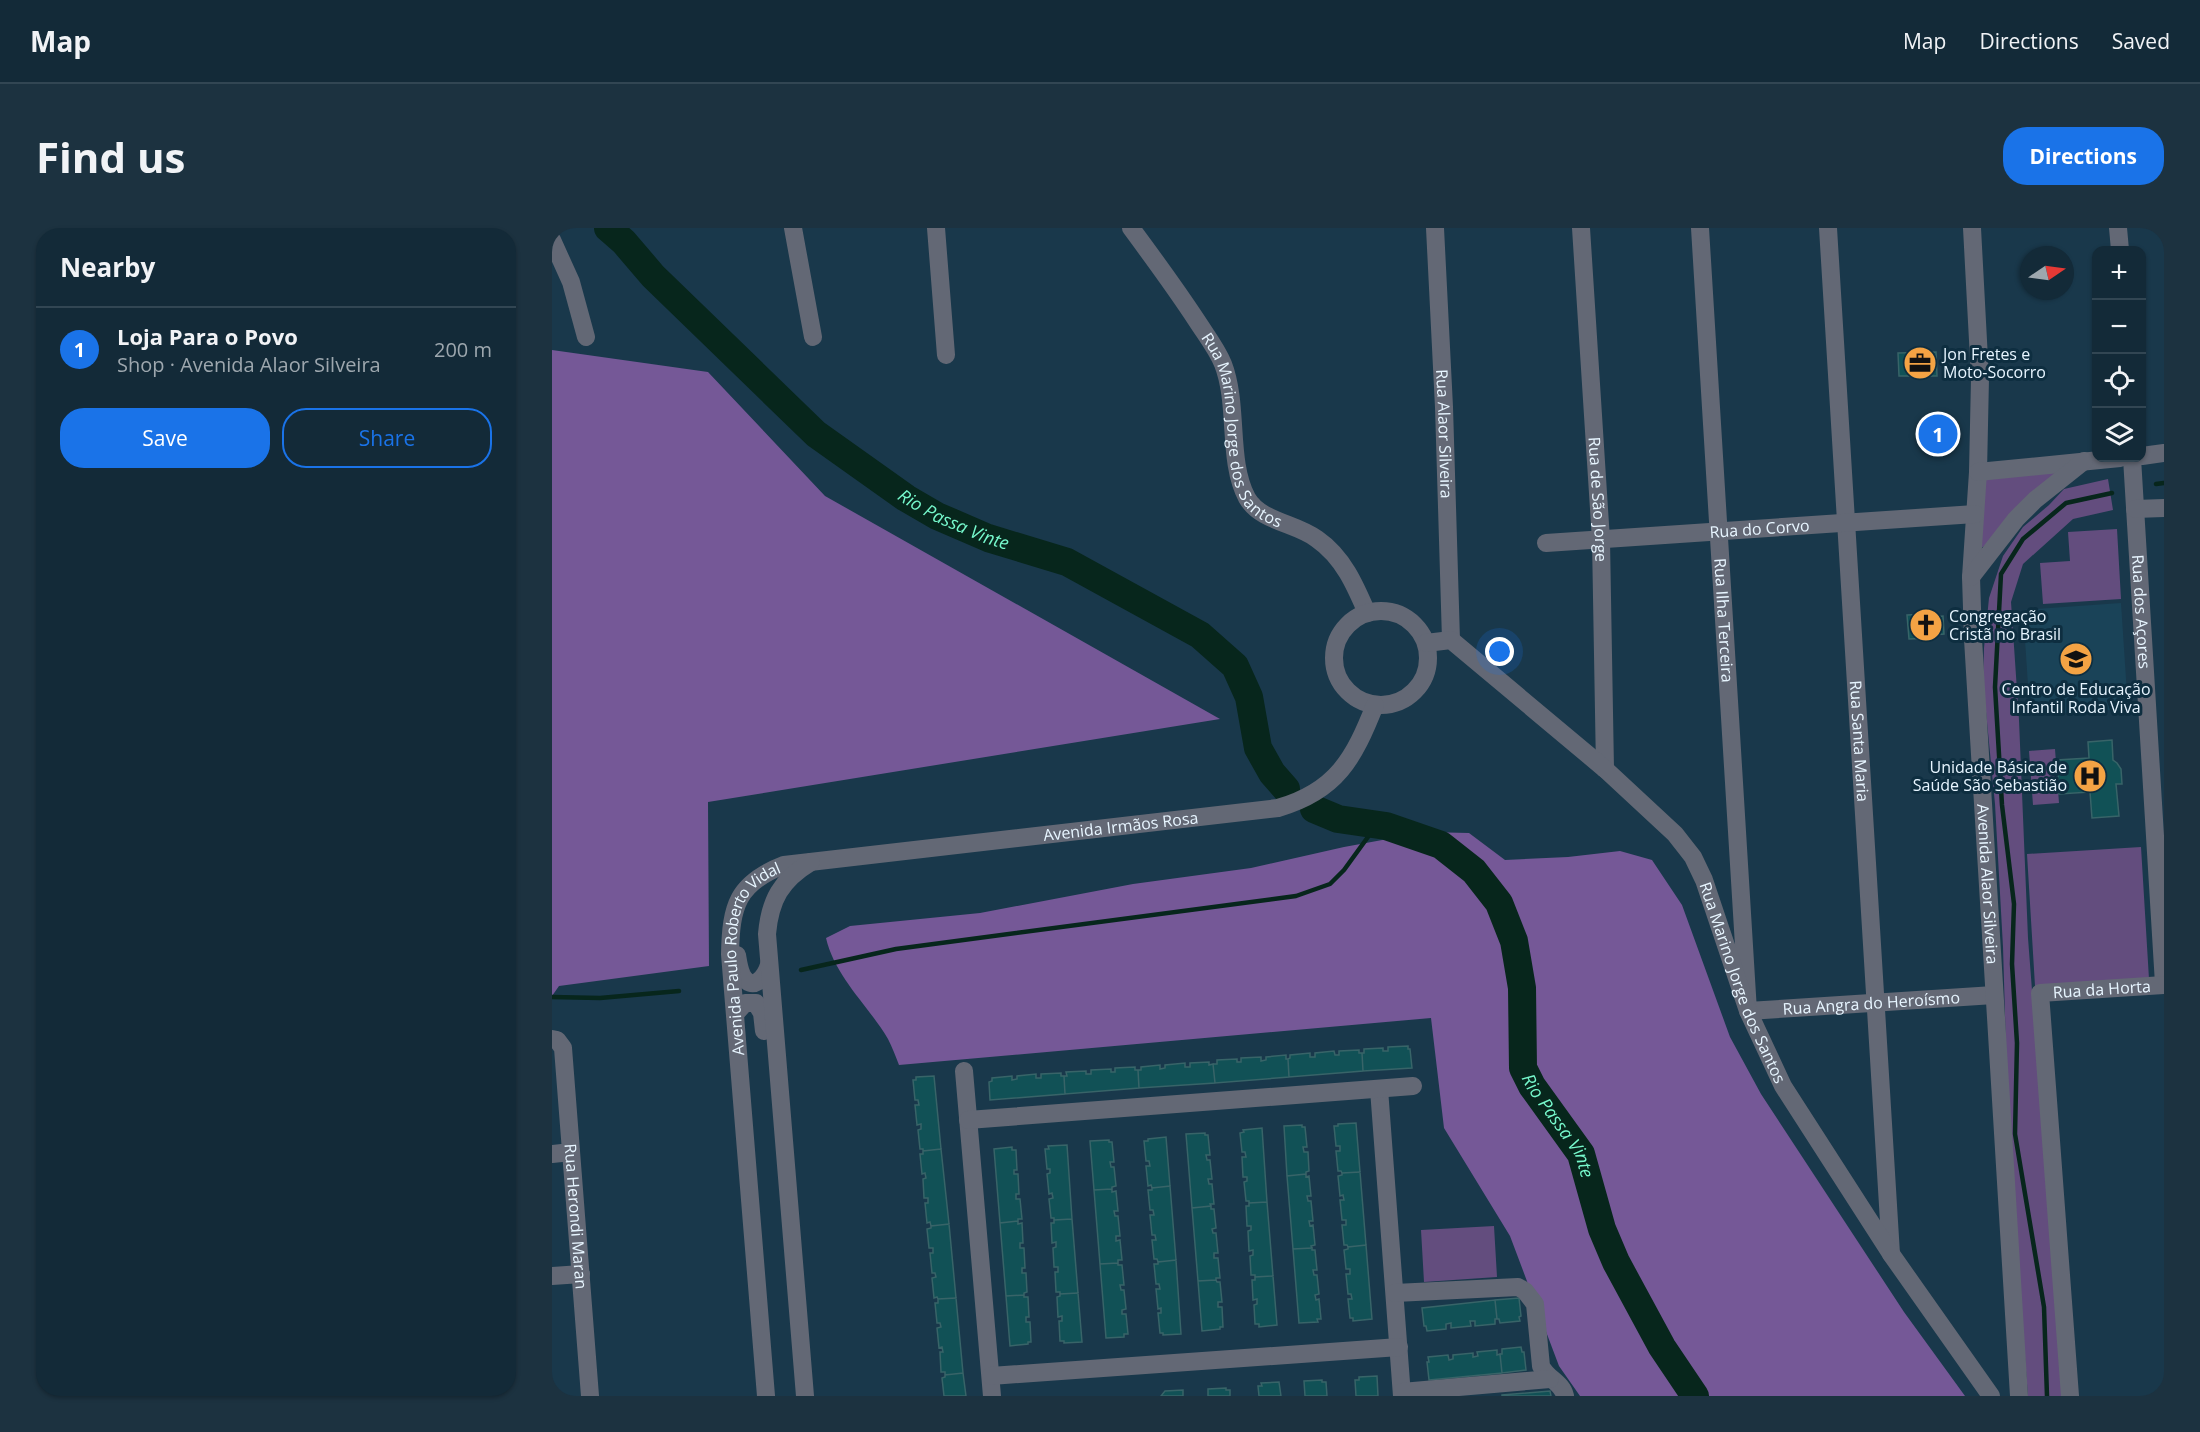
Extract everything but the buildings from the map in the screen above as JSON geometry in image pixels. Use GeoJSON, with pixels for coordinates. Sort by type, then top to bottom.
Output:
{"type":"FeatureCollection","features":[{"type":"Feature","properties":{"kind":"street"},"geometry":{"type":"LineString","coordinates":[[794,228],[813,337]]}},
{"type":"Feature","properties":{"kind":"street"},"geometry":{"type":"LineString","coordinates":[[936,228],[946,355]]}},
{"type":"Feature","properties":{"kind":"street","name":"Rua Marino Jorge dos Santos"},"geometry":{"type":"LineString","coordinates":[[1131,228],[1183,300],[1222,364],[1232,403],[1241,484],[1249,501],[1259,511],[1317,539],[1338,559],[1352,579],[1367,613]]}},
{"type":"Feature","properties":{"kind":"street","name":"Rua Alaor Silveira"},"geometry":{"type":"LineString","coordinates":[[1435,228],[1444,406],[1451,640]]}},
{"type":"Feature","properties":{"kind":"street","name":"Rua de São Jorge"},"geometry":{"type":"LineString","coordinates":[[1581,228],[1601,540],[1605,769]]}},
{"type":"Feature","properties":{"kind":"street","name":"Rua Ilha Terceira"},"geometry":{"type":"LineString","coordinates":[[1700,228],[1748,1011]]}},
{"type":"Feature","properties":{"kind":"street","name":"Rua Santa Maria"},"geometry":{"type":"LineString","coordinates":[[1828,228],[1891,1254]]}},
{"type":"Feature","properties":{"kind":"street","name":"Avenida Alaor Silveira"},"geometry":{"type":"LineString","coordinates":[[1972,228],[1980,368],[1978,472],[1971,577],[1976,698],[2019,1396]]}},
{"type":"Feature","properties":{"kind":"street"},"geometry":{"type":"LineString","coordinates":[[2118,228],[2120,246]]}},
{"type":"Feature","properties":{"kind":"street"},"geometry":{"type":"LineString","coordinates":[[552,240],[571,282],[586,337]]}},
{"type":"Feature","properties":{"kind":"street"},"geometry":{"type":"LineString","coordinates":[[2146,455],[2164,453]]}},
{"type":"Feature","properties":{"kind":"street"},"geometry":{"type":"LineString","coordinates":[[1978,472],[2092,460]]}},
{"type":"Feature","properties":{"kind":"street"},"geometry":{"type":"LineString","coordinates":[[1971,577],[2016,519],[2035,500],[2084,461]]}},
{"type":"Feature","properties":{"kind":"street","name":"Rua dos Açores"},"geometry":{"type":"LineString","coordinates":[[2132,462],[2164,984]]}},
{"type":"Feature","properties":{"kind":"street"},"geometry":{"type":"LineString","coordinates":[[2135,509],[2164,507]]}},
{"type":"Feature","properties":{"kind":"street","name":"Rua do Corvo"},"geometry":{"type":"LineString","coordinates":[[1546,543],[1975,514]]}},
{"type":"Feature","properties":{"kind":"street"},"geometry":{"type":"LineString","coordinates":[[1385,611],[1403,616],[1417,627],[1426,643],[1428,662],[1423,680],[1418,688],[1394,704],[1375,705],[1357,699],[1343,685],[1335,667],[1335,648],[1344,630],[1358,617],[1367,613],[1385,611]]}},
{"type":"Feature","properties":{"kind":"street"},"geometry":{"type":"LineString","coordinates":[[1426,643],[1451,640]]}},
{"type":"Feature","properties":{"kind":"street","name":"Rua Marino Jorge dos Santos"},"geometry":{"type":"LineString","coordinates":[[1451,640],[1605,769],[1675,834],[1693,857],[1704,880],[1748,1011],[1783,1086],[1891,1254],[1991,1396]]}},
{"type":"Feature","properties":{"kind":"street","name":"Avenida Irmãos Rosa"},"geometry":{"type":"LineString","coordinates":[[815,860],[1278,808],[1314,794],[1332,781],[1358,746],[1375,705]]}},
{"type":"Feature","properties":{"kind":"street","name":"Avenida Paulo Roberto Vidal"},"geometry":{"type":"LineString","coordinates":[[766,1396],[730,954],[733,917],[740,897],[754,879],[784,865],[815,860]]}},
{"type":"Feature","properties":{"kind":"street","name":"Avenida Paulo Roberto Vidal"},"geometry":{"type":"LineString","coordinates":[[805,1396],[767,934],[775,899],[784,883],[794,873],[815,860]]}},
{"type":"Feature","properties":{"kind":"street"},"geometry":{"type":"LineString","coordinates":[[733,917],[737,956],[742,975],[747,981],[760,982],[766,978],[770,965]]}},
{"type":"Feature","properties":{"kind":"street","name":"Rua da Horta"},"geometry":{"type":"LineString","coordinates":[[2070,1396],[2040,993],[2164,984]]}},
{"type":"Feature","properties":{"kind":"street","name":"Rua Angra do Heroísmo"},"geometry":{"type":"LineString","coordinates":[[1748,1011],[1994,995]]}},
{"type":"Feature","properties":{"kind":"street"},"geometry":{"type":"LineString","coordinates":[[735,1014],[745,1003],[756,1003],[760,1006],[767,1056],[779,1081]]}},
{"type":"Feature","properties":{"kind":"street","name":"Rua Herondi Maran"},"geometry":{"type":"LineString","coordinates":[[554,1039],[563,1048],[581,1274],[585,1396]]}},
{"type":"Feature","properties":{"kind":"street"},"geometry":{"type":"LineString","coordinates":[[964,1071],[992,1396]]}},
{"type":"Feature","properties":{"kind":"street"},"geometry":{"type":"LineString","coordinates":[[968,1120],[1413,1086]]}},
{"type":"Feature","properties":{"kind":"street"},"geometry":{"type":"LineString","coordinates":[[1379,1089],[1402,1394],[1550,1379]]}},
{"type":"Feature","properties":{"kind":"street"},"geometry":{"type":"LineString","coordinates":[[552,1154],[572,1152]]}},
{"type":"Feature","properties":{"kind":"street"},"geometry":{"type":"LineString","coordinates":[[552,1276],[581,1274]]}},
{"type":"Feature","properties":{"kind":"street"},"geometry":{"type":"LineString","coordinates":[[1395,1293],[1518,1287],[1526,1291],[1534,1304],[1541,1366],[1544,1373],[1564,1389],[1565,1396]]}},
{"type":"Feature","properties":{"kind":"street"},"geometry":{"type":"LineString","coordinates":[[991,1376],[1399,1347]]}},
{"type":"Feature","properties":{"kind":"shaded area"},"geometry":{"type":"Polygon","coordinates":[[[552,350],[708,372],[825,496],[1220,719],[708,802],[709,966],[559,986],[552,996],[552,350]]]}},
{"type":"Feature","properties":{"kind":"shaded area"},"geometry":{"type":"Polygon","coordinates":[[[2058,471],[1983,547],[1981,547],[1981,476],[2058,471]]]}},
{"type":"Feature","properties":{"kind":"shaded area"},"geometry":{"type":"Polygon","coordinates":[[[2108,479],[2113,510],[2073,519],[2023,564],[2011,602],[2019,720],[2028,938],[2063,1396],[2028,1396],[2009,1151],[2003,947],[1995,804],[1983,681],[1984,648],[1989,598],[2003,556],[2023,527],[2064,489],[2108,479]]]}},
{"type":"Feature","properties":{"kind":"shaded area"},"geometry":{"type":"Polygon","coordinates":[[[2117,529],[2121,599],[2043,604],[2040,563],[2070,561],[2068,532],[2117,529]]]}},
{"type":"Feature","properties":{"kind":"shaded area","name":"Centro de Educação Infantil Roda Viva"},"geometry":{"type":"Polygon","coordinates":[[[2121,603],[2128,709],[2030,715],[2023,610],[2121,603]]]}},
{"type":"Feature","properties":{"kind":"shaded area"},"geometry":{"type":"Polygon","coordinates":[[[2055,749],[2059,803],[2033,805],[2029,751],[2055,749]]]}},
{"type":"Feature","properties":{"kind":"shaded area"},"geometry":{"type":"Polygon","coordinates":[[[1426,832],[1469,833],[1505,860],[1568,857],[1620,851],[1652,860],[1682,905],[1730,1037],[1761,1094],[1904,1312],[1965,1396],[1580,1396],[1559,1366],[1510,1236],[1444,1128],[1431,1018],[899,1065],[880,1026],[844,978],[830,952],[826,938],[850,926],[980,913],[1133,884],[1251,868],[1344,847],[1426,832]]]}},
{"type":"Feature","properties":{"kind":"shaded area"},"geometry":{"type":"Polygon","coordinates":[[[2141,847],[2149,979],[2035,986],[2027,854],[2141,847]]]}},
{"type":"Feature","properties":{"kind":"shaded area"},"geometry":{"type":"Polygon","coordinates":[[[1494,1226],[1497,1277],[1424,1282],[1421,1230],[1494,1226]]]}},
{"type":"Feature","properties":{"kind":"waterway","name":"Rio Passa Vinte"},"geometry":{"type":"LineString","coordinates":[[608,228],[624,242],[653,276],[816,434],[906,498],[937,516],[988,538],[1067,562],[1200,635],[1235,666],[1249,697],[1258,748],[1272,773],[1286,789]]}},
{"type":"Feature","properties":{"kind":"waterway"},"geometry":{"type":"LineString","coordinates":[[2156,484],[2164,483]]}},
{"type":"Feature","properties":{"kind":"waterway"},"geometry":{"type":"LineString","coordinates":[[2047,1396],[2044,1307],[2015,1134],[2017,1043],[2012,964],[2014,904],[2002,805],[1995,687],[2001,574],[2023,539],[2066,503],[2112,493]]}},
{"type":"Feature","properties":{"kind":"waterway","name":"Rio Passa Vinte"},"geometry":{"type":"LineString","coordinates":[[1314,809],[1338,819],[1386,826],[1441,845],[1474,871],[1499,903],[1514,941],[1522,988],[1523,1068],[1532,1086],[1581,1154],[1602,1229],[1616,1262],[1662,1347],[1695,1396]]}},
{"type":"Feature","properties":{"kind":"waterway"},"geometry":{"type":"LineString","coordinates":[[801,970],[896,949],[1296,896],[1330,884],[1344,870],[1373,830],[1386,826]]}},
{"type":"Feature","properties":{"kind":"waterway"},"geometry":{"type":"LineString","coordinates":[[552,997],[600,998],[679,991]]}},
{"type":"Feature","properties":{"kind":"place","name":"Jon Fretes e Moto-Socorro"},"geometry":{"type":"Point","coordinates":[1920,363]}},
{"type":"Feature","properties":{"kind":"place","name":"Loja Para o Povo"},"geometry":{"type":"Point","coordinates":[1938,434]}},
{"type":"Feature","properties":{"kind":"place","name":"Congregação Cristã no Brasil"},"geometry":{"type":"Point","coordinates":[1926,625]}},
{"type":"Feature","properties":{"kind":"place","name":"Centro de Educação Infantil Roda Viva"},"geometry":{"type":"Point","coordinates":[2076,659]}},
{"type":"Feature","properties":{"kind":"place","name":"Unidade Básica de Saúde São Sebastião"},"geometry":{"type":"Point","coordinates":[2090,776]}}]}
